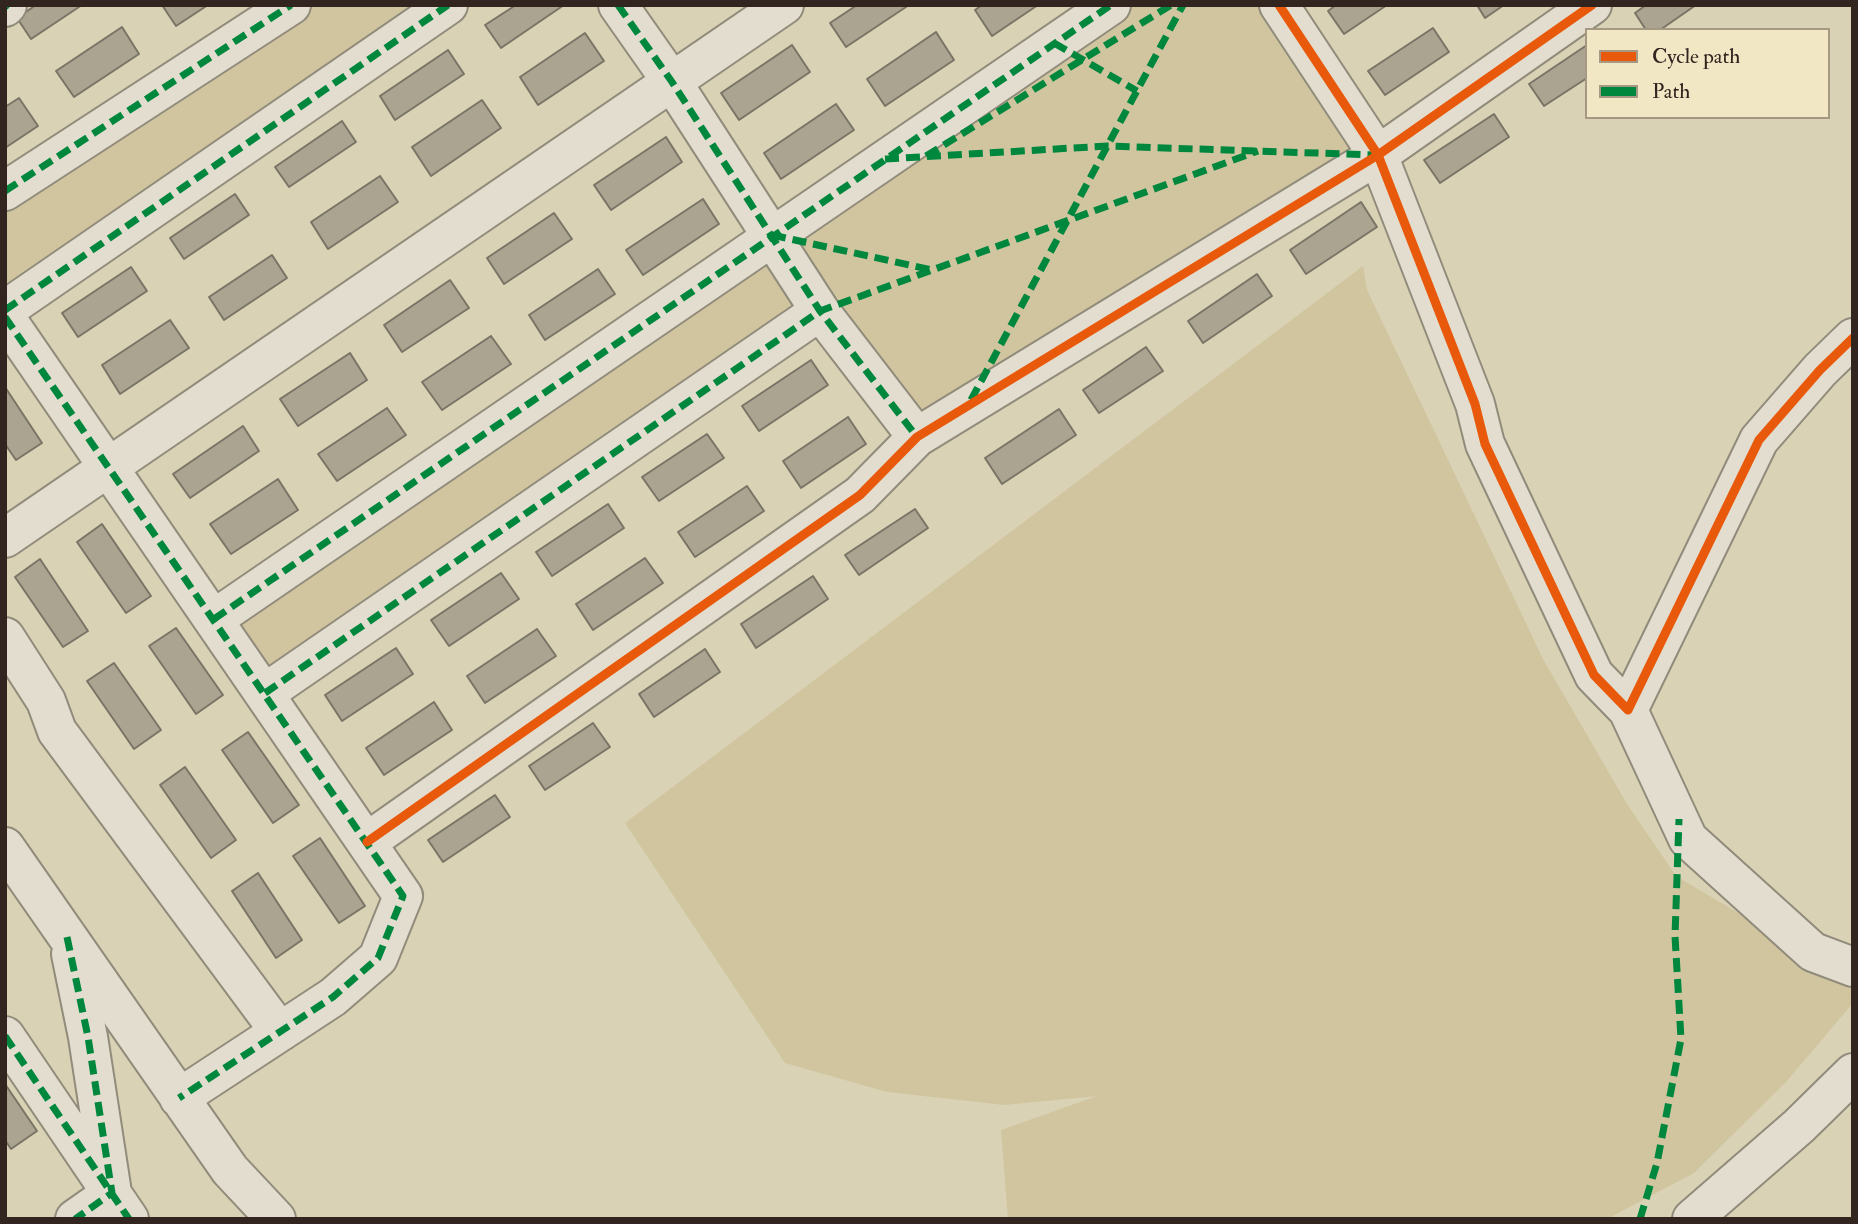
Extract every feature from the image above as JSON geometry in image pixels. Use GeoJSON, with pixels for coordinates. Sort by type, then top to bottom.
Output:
{"type":"FeatureCollection","features":[{"type":"Feature","properties":{"kind":"street"},"geometry":{"type":"LineString","coordinates":[[5,191],[291,5]]}},
{"type":"Feature","properties":{"kind":"street"},"geometry":{"type":"LineString","coordinates":[[5,310],[448,5]]}},
{"type":"Feature","properties":{"kind":"street"},"geometry":{"type":"LineString","coordinates":[[618,5],[672,82],[820,310],[917,437]]}},
{"type":"Feature","properties":{"kind":"street"},"geometry":{"type":"LineString","coordinates":[[5,538],[784,5]]}},
{"type":"Feature","properties":{"kind":"street"},"geometry":{"type":"LineString","coordinates":[[214,619],[1111,5]]}},
{"type":"Feature","properties":{"kind":"street"},"geometry":{"type":"LineString","coordinates":[[1279,5],[1378,155],[1475,404],[1485,444],[1594,675],[1628,710],[1688,838],[1813,952],[1853,967]]}},
{"type":"Feature","properties":{"kind":"street"},"geometry":{"type":"LineString","coordinates":[[367,842],[860,495],[917,437],[1378,155],[1592,5]]}},
{"type":"Feature","properties":{"kind":"street"},"geometry":{"type":"LineString","coordinates":[[265,693],[820,310]]}},
{"type":"Feature","properties":{"kind":"street"},"geometry":{"type":"LineString","coordinates":[[5,317],[403,896],[378,958],[333,997],[179,1098]]}},
{"type":"Feature","properties":{"kind":"street"},"geometry":{"type":"LineString","coordinates":[[1628,710],[1759,440],[1820,370],[1853,338]]}},
{"type":"Feature","properties":{"kind":"street"},"geometry":{"type":"LineString","coordinates":[[5,637],[46,701],[57,731],[280,1032]]}},
{"type":"Feature","properties":{"kind":"street"},"geometry":{"type":"LineString","coordinates":[[5,847],[230,1170],[276,1219]]}},
{"type":"Feature","properties":{"kind":"street"},"geometry":{"type":"LineString","coordinates":[[67,937],[121,1206]]}},
{"type":"Feature","properties":{"kind":"street"},"geometry":{"type":"LineString","coordinates":[[5,1036],[121,1206]]}},
{"type":"Feature","properties":{"kind":"street"},"geometry":{"type":"LineString","coordinates":[[1692,1219],[1799,1126],[1853,1073]]}},
{"type":"Feature","properties":{"kind":"street"},"geometry":{"type":"LineString","coordinates":[[75,1219],[121,1206]]}},
{"type":"Feature","properties":{"kind":"shaded area"},"geometry":{"type":"Polygon","coordinates":[[[291,5],[448,5],[5,310],[5,191],[291,5]]]}},
{"type":"Feature","properties":{"kind":"shaded area"},"geometry":{"type":"Polygon","coordinates":[[[1111,5],[1276,5],[1378,155],[917,437],[820,311],[265,693],[214,619],[1111,5]]]}},
{"type":"Feature","properties":{"kind":"shaded area"},"geometry":{"type":"Polygon","coordinates":[[[1363,266],[1367,290],[1543,659],[1627,804],[1676,876],[1853,981],[1853,1003],[1786,1082],[1694,1173],[1607,1219],[1008,1219],[1001,1130],[1097,1096],[1004,1105],[887,1092],[785,1063],[625,823],[1363,266]]]}},
{"type":"Feature","properties":{"kind":"building"},"geometry":{"type":"Polygon","coordinates":[[[36,5],[82,5],[31,39],[17,18],[36,5]]]}},
{"type":"Feature","properties":{"kind":"building"},"geometry":{"type":"Polygon","coordinates":[[[162,5],[208,5],[176,26],[162,5]]]}},
{"type":"Feature","properties":{"kind":"building"},"geometry":{"type":"Polygon","coordinates":[[[516,5],[564,5],[501,48],[485,25],[516,5]]]}},
{"type":"Feature","properties":{"kind":"building"},"geometry":{"type":"Polygon","coordinates":[[[857,5],[909,5],[846,47],[830,23],[857,5]]]}},
{"type":"Feature","properties":{"kind":"building"},"geometry":{"type":"Polygon","coordinates":[[[982,5],[1038,5],[992,36],[975,10],[982,5]]]}},
{"type":"Feature","properties":{"kind":"building"},"geometry":{"type":"Polygon","coordinates":[[[1336,5],[1387,5],[1344,34],[1328,11],[1336,5]]]}},
{"type":"Feature","properties":{"kind":"building"},"geometry":{"type":"Polygon","coordinates":[[[1477,5],[1504,5],[1485,18],[1477,5]]]}},
{"type":"Feature","properties":{"kind":"building"},"geometry":{"type":"Polygon","coordinates":[[[1646,5],[1696,5],[1663,28],[1645,28],[1635,13],[1646,5]]]}},
{"type":"Feature","properties":{"kind":"building"},"geometry":{"type":"Polygon","coordinates":[[[122,27],[139,54],[74,97],[56,71],[122,27]]]}},
{"type":"Feature","properties":{"kind":"building"},"geometry":{"type":"Polygon","coordinates":[[[1433,28],[1449,52],[1385,95],[1368,71],[1433,28]]]}},
{"type":"Feature","properties":{"kind":"building"},"geometry":{"type":"Polygon","coordinates":[[[936,32],[954,60],[885,106],[867,79],[936,32]]]}},
{"type":"Feature","properties":{"kind":"building"},"geometry":{"type":"Polygon","coordinates":[[[585,33],[604,61],[538,105],[520,77],[585,33]]]}},
{"type":"Feature","properties":{"kind":"building"},"geometry":{"type":"Polygon","coordinates":[[[792,45],[810,72],[739,120],[721,93],[792,45]]]}},
{"type":"Feature","properties":{"kind":"building"},"geometry":{"type":"Polygon","coordinates":[[[1585,46],[1585,79],[1544,106],[1529,84],[1585,46]]]}},
{"type":"Feature","properties":{"kind":"building"},"geometry":{"type":"Polygon","coordinates":[[[448,50],[464,74],[395,120],[380,96],[448,50]]]}},
{"type":"Feature","properties":{"kind":"building"},"geometry":{"type":"Polygon","coordinates":[[[19,98],[38,126],[5,148],[5,107],[19,98]]]}},
{"type":"Feature","properties":{"kind":"building"},"geometry":{"type":"Polygon","coordinates":[[[482,100],[501,128],[431,176],[412,147],[482,100]]]}},
{"type":"Feature","properties":{"kind":"building"},"geometry":{"type":"Polygon","coordinates":[[[836,104],[854,130],[781,179],[764,153],[836,104]]]}},
{"type":"Feature","properties":{"kind":"building"},"geometry":{"type":"Polygon","coordinates":[[[1494,114],[1509,137],[1440,183],[1424,160],[1494,114]]]}},
{"type":"Feature","properties":{"kind":"building"},"geometry":{"type":"Polygon","coordinates":[[[342,121],[356,142],[289,187],[275,167],[342,121]]]}},
{"type":"Feature","properties":{"kind":"building"},"geometry":{"type":"Polygon","coordinates":[[[666,137],[682,162],[611,210],[594,185],[666,137]]]}},
{"type":"Feature","properties":{"kind":"building"},"geometry":{"type":"Polygon","coordinates":[[[380,176],[398,202],[328,249],[311,222],[380,176]]]}},
{"type":"Feature","properties":{"kind":"building"},"geometry":{"type":"Polygon","coordinates":[[[235,194],[249,215],[184,259],[170,238],[235,194]]]}},
{"type":"Feature","properties":{"kind":"building"},"geometry":{"type":"Polygon","coordinates":[[[703,199],[719,224],[643,275],[626,250],[703,199]]]}},
{"type":"Feature","properties":{"kind":"building"},"geometry":{"type":"Polygon","coordinates":[[[1361,202],[1377,227],[1306,274],[1290,250],[1361,202]]]}},
{"type":"Feature","properties":{"kind":"building"},"geometry":{"type":"Polygon","coordinates":[[[554,213],[572,239],[504,284],[487,258],[554,213]]]}},
{"type":"Feature","properties":{"kind":"building"},"geometry":{"type":"Polygon","coordinates":[[[272,255],[287,278],[224,320],[209,297],[272,255]]]}},
{"type":"Feature","properties":{"kind":"building"},"geometry":{"type":"Polygon","coordinates":[[[131,267],[147,291],[78,337],[62,313],[131,267]]]}},
{"type":"Feature","properties":{"kind":"building"},"geometry":{"type":"Polygon","coordinates":[[[598,269],[615,294],[545,340],[529,315],[598,269]]]}},
{"type":"Feature","properties":{"kind":"building"},"geometry":{"type":"Polygon","coordinates":[[[1257,274],[1272,296],[1203,343],[1188,321],[1257,274]]]}},
{"type":"Feature","properties":{"kind":"building"},"geometry":{"type":"Polygon","coordinates":[[[450,280],[469,308],[402,352],[384,325],[450,280]]]}},
{"type":"Feature","properties":{"kind":"building"},"geometry":{"type":"Polygon","coordinates":[[[170,320],[189,348],[120,394],[102,365],[170,320]]]}},
{"type":"Feature","properties":{"kind":"building"},"geometry":{"type":"Polygon","coordinates":[[[491,336],[511,364],[442,410],[422,382],[491,336]]]}},
{"type":"Feature","properties":{"kind":"building"},"geometry":{"type":"Polygon","coordinates":[[[1146,347],[1163,371],[1099,413],[1083,390],[1146,347]]]}},
{"type":"Feature","properties":{"kind":"building"},"geometry":{"type":"Polygon","coordinates":[[[350,353],[367,380],[298,426],[280,399],[350,353]]]}},
{"type":"Feature","properties":{"kind":"building"},"geometry":{"type":"Polygon","coordinates":[[[811,360],[828,385],[759,431],[742,406],[811,360]]]}},
{"type":"Feature","properties":{"kind":"building"},"geometry":{"type":"Polygon","coordinates":[[[5,387],[42,443],[16,460],[5,444],[5,387]]]}},
{"type":"Feature","properties":{"kind":"building"},"geometry":{"type":"Polygon","coordinates":[[[387,408],[406,435],[337,481],[318,454],[387,408]]]}},
{"type":"Feature","properties":{"kind":"building"},"geometry":{"type":"Polygon","coordinates":[[[1059,409],[1076,435],[1002,484],[985,458],[1059,409]]]}},
{"type":"Feature","properties":{"kind":"building"},"geometry":{"type":"Polygon","coordinates":[[[848,417],[866,444],[801,488],[783,461],[848,417]]]}},
{"type":"Feature","properties":{"kind":"building"},"geometry":{"type":"Polygon","coordinates":[[[243,426],[259,451],[190,498],[173,474],[243,426]]]}},
{"type":"Feature","properties":{"kind":"building"},"geometry":{"type":"Polygon","coordinates":[[[707,434],[724,458],[659,501],[642,477],[707,434]]]}},
{"type":"Feature","properties":{"kind":"building"},"geometry":{"type":"Polygon","coordinates":[[[278,479],[298,510],[231,554],[210,524],[278,479]]]}},
{"type":"Feature","properties":{"kind":"building"},"geometry":{"type":"Polygon","coordinates":[[[747,486],[764,511],[695,557],[678,532],[747,486]]]}},
{"type":"Feature","properties":{"kind":"building"},"geometry":{"type":"Polygon","coordinates":[[[608,504],[624,528],[552,576],[536,552],[608,504]]]}},
{"type":"Feature","properties":{"kind":"building"},"geometry":{"type":"Polygon","coordinates":[[[915,509],[928,528],[859,575],[845,555],[915,509]]]}},
{"type":"Feature","properties":{"kind":"building"},"geometry":{"type":"Polygon","coordinates":[[[102,524],[151,596],[126,613],[77,542],[102,524]]]}},
{"type":"Feature","properties":{"kind":"building"},"geometry":{"type":"Polygon","coordinates":[[[645,558],[663,583],[593,630],[576,604],[645,558]]]}},
{"type":"Feature","properties":{"kind":"building"},"geometry":{"type":"Polygon","coordinates":[[[40,559],[88,631],[63,647],[15,577],[40,559]]]}},
{"type":"Feature","properties":{"kind":"building"},"geometry":{"type":"Polygon","coordinates":[[[501,573],[519,599],[449,646],[431,620],[501,573]]]}},
{"type":"Feature","properties":{"kind":"building"},"geometry":{"type":"Polygon","coordinates":[[[813,576],[828,599],[756,648],[741,624],[813,576]]]}},
{"type":"Feature","properties":{"kind":"building"},"geometry":{"type":"Polygon","coordinates":[[[176,628],[223,695],[196,714],[149,646],[176,628]]]}},
{"type":"Feature","properties":{"kind":"building"},"geometry":{"type":"Polygon","coordinates":[[[537,629],[556,656],[485,703],[467,676],[537,629]]]}},
{"type":"Feature","properties":{"kind":"building"},"geometry":{"type":"Polygon","coordinates":[[[396,648],[413,674],[342,721],[325,695],[396,648]]]}},
{"type":"Feature","properties":{"kind":"building"},"geometry":{"type":"Polygon","coordinates":[[[705,649],[720,672],[654,717],[639,694],[705,649]]]}},
{"type":"Feature","properties":{"kind":"building"},"geometry":{"type":"Polygon","coordinates":[[[114,663],[161,730],[134,749],[87,681],[114,663]]]}},
{"type":"Feature","properties":{"kind":"building"},"geometry":{"type":"Polygon","coordinates":[[[434,702],[452,730],[384,775],[366,748],[434,702]]]}},
{"type":"Feature","properties":{"kind":"building"},"geometry":{"type":"Polygon","coordinates":[[[593,723],[610,747],[545,790],[529,766],[593,723]]]}},
{"type":"Feature","properties":{"kind":"building"},"geometry":{"type":"Polygon","coordinates":[[[248,732],[299,805],[273,823],[222,750],[248,732]]]}},
{"type":"Feature","properties":{"kind":"building"},"geometry":{"type":"Polygon","coordinates":[[[185,767],[236,840],[211,858],[160,785],[185,767]]]}},
{"type":"Feature","properties":{"kind":"building"},"geometry":{"type":"Polygon","coordinates":[[[495,795],[510,817],[443,862],[428,840],[495,795]]]}},
{"type":"Feature","properties":{"kind":"building"},"geometry":{"type":"Polygon","coordinates":[[[320,838],[365,906],[339,923],[293,856],[320,838]]]}},
{"type":"Feature","properties":{"kind":"building"},"geometry":{"type":"Polygon","coordinates":[[[258,873],[302,940],[276,958],[232,891],[258,873]]]}},
{"type":"Feature","properties":{"kind":"building"},"geometry":{"type":"Polygon","coordinates":[[[5,1084],[37,1131],[11,1149],[5,1140],[5,1084]]]}},
{"type":"Feature","properties":{"kind":"marked path"},"geometry":{"type":"LineString","coordinates":[[5,191],[291,5]]}},
{"type":"Feature","properties":{"kind":"marked path"},"geometry":{"type":"LineString","coordinates":[[5,310],[448,5]]}},
{"type":"Feature","properties":{"kind":"marked path"},"geometry":{"type":"LineString","coordinates":[[618,5],[672,82],[820,311],[917,437]]}},
{"type":"Feature","properties":{"kind":"marked path"},"geometry":{"type":"LineString","coordinates":[[214,619],[1111,5]]}},
{"type":"Feature","properties":{"kind":"marked path"},"geometry":{"type":"LineString","coordinates":[[926,156],[1171,5]]}},
{"type":"Feature","properties":{"kind":"marked path"},"geometry":{"type":"LineString","coordinates":[[971,400],[1183,5]]}},
{"type":"Feature","properties":{"kind":"marked path"},"geometry":{"type":"LineString","coordinates":[[1054,43],[1137,91]]}},
{"type":"Feature","properties":{"kind":"marked path"},"geometry":{"type":"LineString","coordinates":[[885,159],[1107,146],[1375,155]]}},
{"type":"Feature","properties":{"kind":"marked path"},"geometry":{"type":"LineString","coordinates":[[265,693],[820,311],[1258,151]]}},
{"type":"Feature","properties":{"kind":"marked path"},"geometry":{"type":"LineString","coordinates":[[772,235],[932,270]]}},
{"type":"Feature","properties":{"kind":"marked path"},"geometry":{"type":"LineString","coordinates":[[5,317],[403,896],[378,958],[333,997],[179,1098]]}},
{"type":"Feature","properties":{"kind":"marked path"},"geometry":{"type":"LineString","coordinates":[[1640,1219],[1657,1163],[1681,1039],[1675,936],[1679,819]]}},
{"type":"Feature","properties":{"kind":"marked path"},"geometry":{"type":"LineString","coordinates":[[67,937],[88,1037],[112,1193],[75,1219]]}},
{"type":"Feature","properties":{"kind":"marked path"},"geometry":{"type":"LineString","coordinates":[[5,1036],[129,1219]]}},
{"type":"Feature","properties":{"kind":"cycle path"},"geometry":{"type":"LineString","coordinates":[[1279,5],[1378,155],[1475,404],[1485,444],[1594,675],[1628,710],[1759,440],[1820,370],[1853,338]]}},
{"type":"Feature","properties":{"kind":"cycle path"},"geometry":{"type":"LineString","coordinates":[[367,842],[860,495],[917,437],[1378,155],[1592,5]]}}]}
